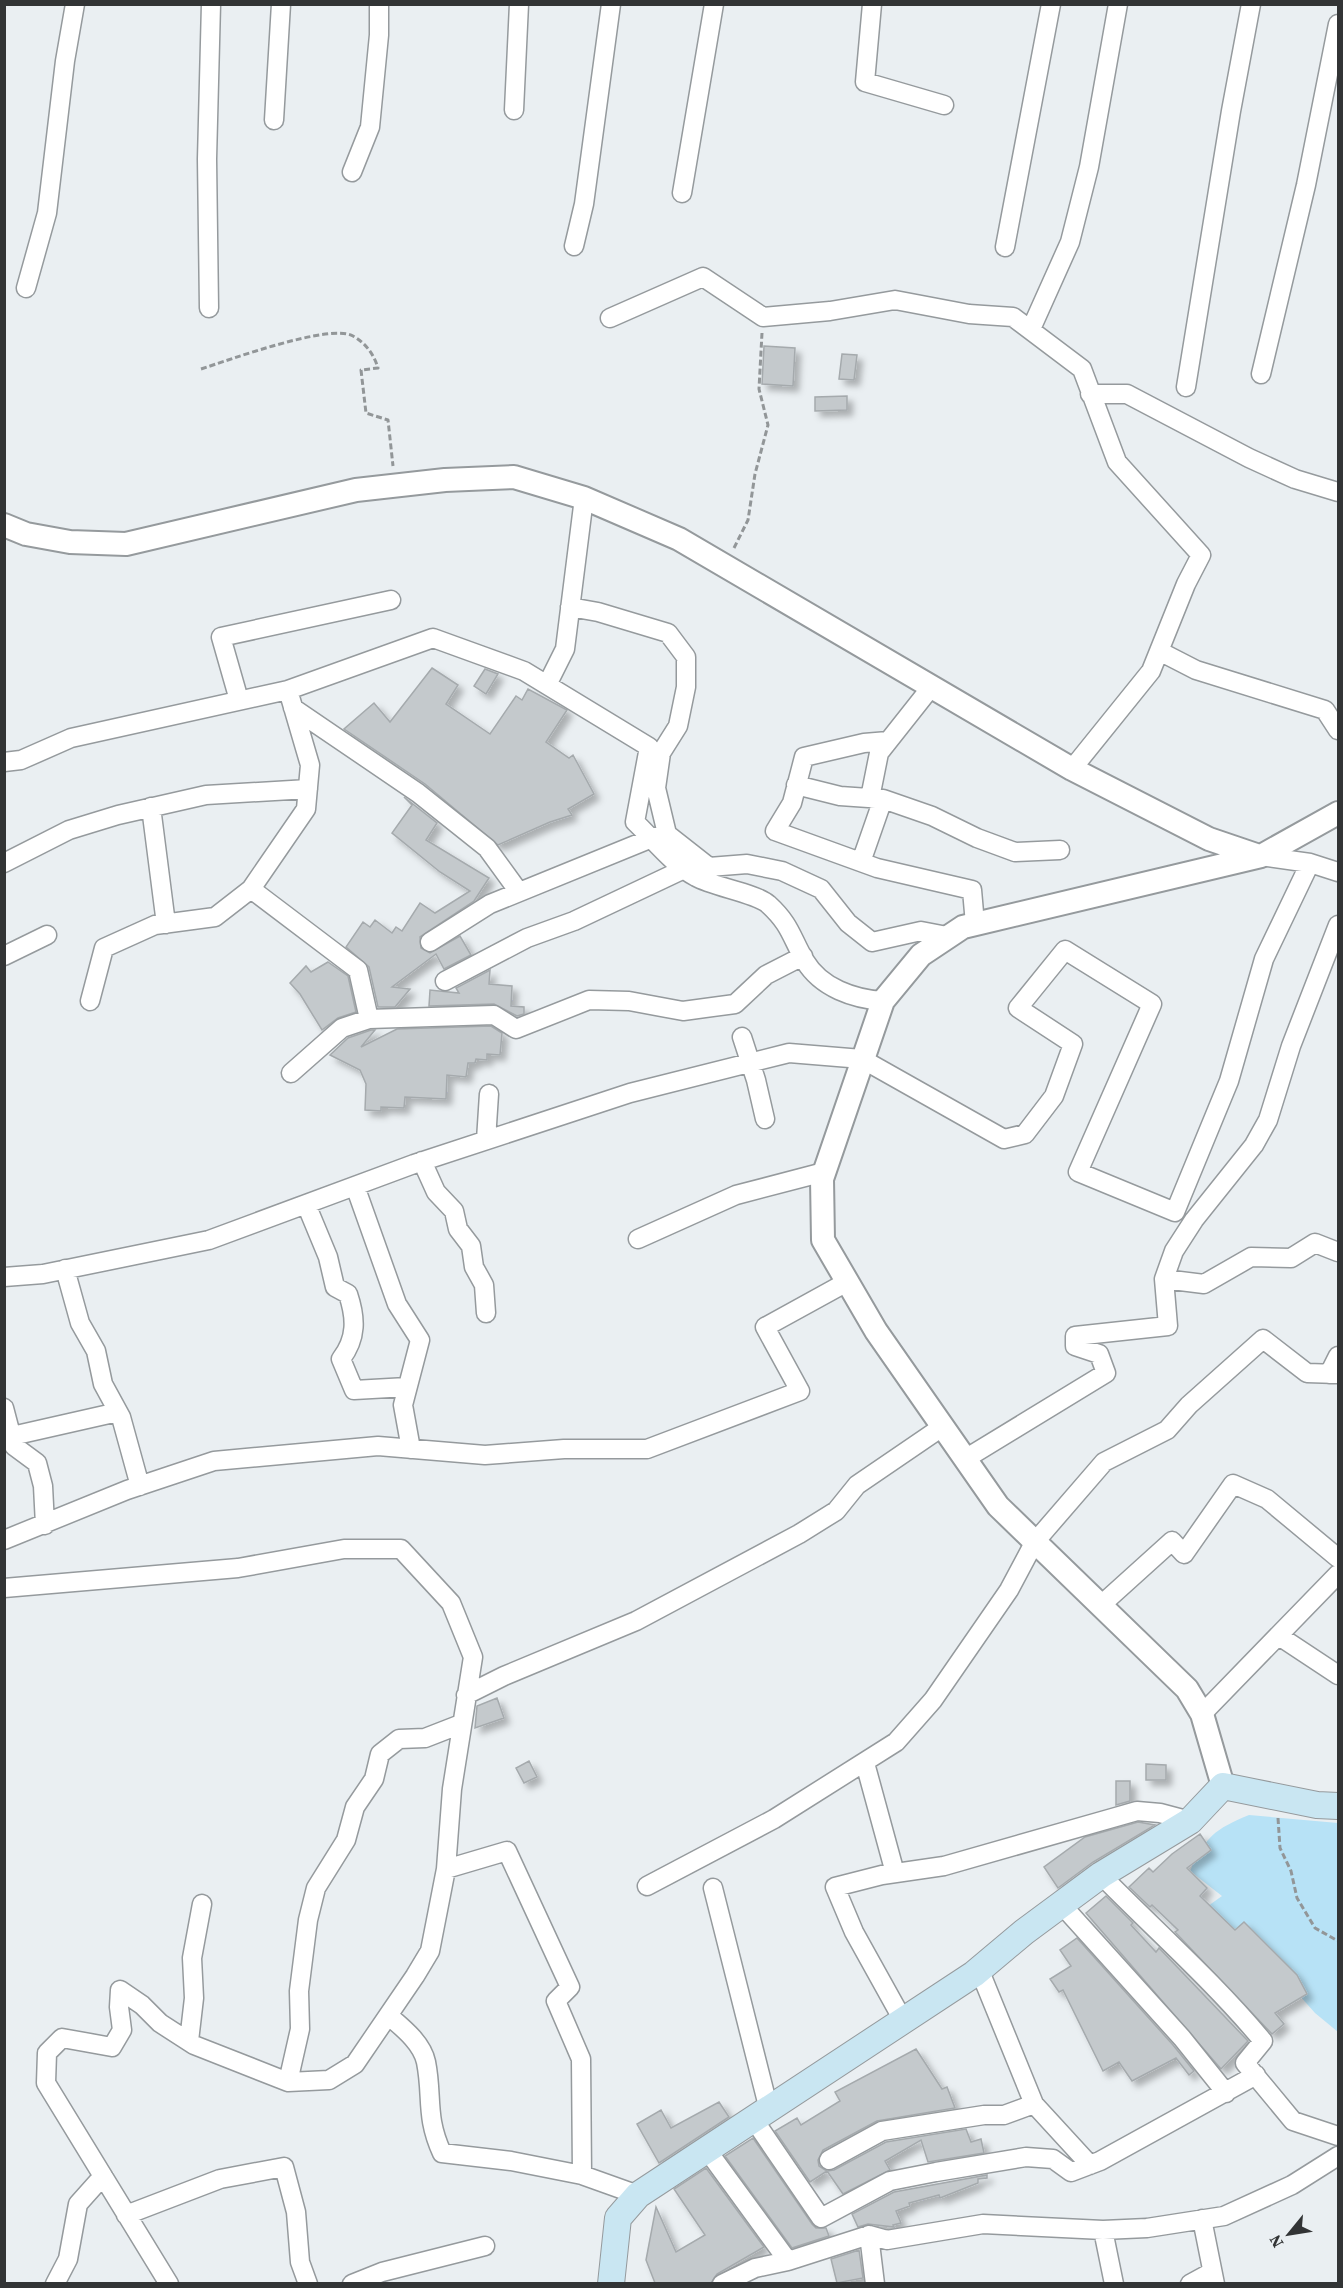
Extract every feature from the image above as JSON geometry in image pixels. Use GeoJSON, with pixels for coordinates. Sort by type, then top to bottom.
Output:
{"type":"FeatureCollection","features":[{"type":"Feature","properties":{"kind":"main road"},"geometry":{"type":"LineString","coordinates":[[611,2283],[618,2218],[638,2195],[904,2022],[979,1969],[1101,1875],[1190,1821],[1223,1786],[1317,1805],[1338,1806]]}},
{"type":"Feature","properties":{"kind":"street"},"geometry":{"type":"LineString","coordinates":[[26,288],[47,213],[65,62],[75,4]]}},
{"type":"Feature","properties":{"kind":"street"},"geometry":{"type":"LineString","coordinates":[[209,308],[207,159],[211,4]]}},
{"type":"Feature","properties":{"kind":"street"},"geometry":{"type":"LineString","coordinates":[[274,120],[281,4]]}},
{"type":"Feature","properties":{"kind":"street"},"geometry":{"type":"LineString","coordinates":[[352,172],[369,127],[379,35],[379,4]]}},
{"type":"Feature","properties":{"kind":"street"},"geometry":{"type":"LineString","coordinates":[[514,110],[519,4]]}},
{"type":"Feature","properties":{"kind":"street"},"geometry":{"type":"LineString","coordinates":[[574,246],[584,204],[611,4]]}},
{"type":"Feature","properties":{"kind":"street"},"geometry":{"type":"LineString","coordinates":[[682,193],[714,4]]}},
{"type":"Feature","properties":{"kind":"street"},"geometry":{"type":"LineString","coordinates":[[872,4],[865,82],[944,105]]}},
{"type":"Feature","properties":{"kind":"street"},"geometry":{"type":"LineString","coordinates":[[1005,247],[1051,4]]}},
{"type":"Feature","properties":{"kind":"street"},"geometry":{"type":"LineString","coordinates":[[1031,329],[1070,242],[1089,167],[1118,4]]}},
{"type":"Feature","properties":{"kind":"street"},"geometry":{"type":"LineString","coordinates":[[1186,387],[1231,111],[1251,4]]}},
{"type":"Feature","properties":{"kind":"street"},"geometry":{"type":"LineString","coordinates":[[1261,374],[1306,185],[1338,24]]}},
{"type":"Feature","properties":{"kind":"street"},"geometry":{"type":"LineString","coordinates":[[610,318],[703,277],[764,316],[830,311],[895,300],[969,314],[1014,317],[1082,369],[1117,462],[1201,555],[1186,584],[1151,671],[1072,769]]}},
{"type":"Feature","properties":{"kind":"street"},"geometry":{"type":"LineString","coordinates":[[1090,394],[1127,394],[1258,462],[1295,479],[1338,492]]}},
{"type":"Feature","properties":{"kind":"street"},"geometry":{"type":"LineString","coordinates":[[4,525],[26,534],[70,542],[126,544],[356,490],[445,480],[514,477],[584,498],[679,539],[1072,769],[1209,839],[1261,856],[1310,863],[1338,872]]}},
{"type":"Feature","properties":{"kind":"street"},"geometry":{"type":"LineString","coordinates":[[547,685],[566,649],[584,498]]}},
{"type":"Feature","properties":{"kind":"street"},"geometry":{"type":"LineString","coordinates":[[239,700],[221,637],[391,600]]}},
{"type":"Feature","properties":{"kind":"street"},"geometry":{"type":"LineString","coordinates":[[570,607],[598,612],[668,633],[686,657],[686,687],[678,726],[661,753],[656,788],[660,836],[684,870],[697,878],[766,902],[791,929],[803,956],[831,988],[869,1000],[884,1001]]}},
{"type":"Feature","properties":{"kind":"street"},"geometry":{"type":"LineString","coordinates":[[4,762],[21,760],[71,738],[288,690],[433,638],[524,671],[649,747],[635,822],[709,867],[747,864],[782,871],[821,889],[848,923],[872,942],[921,931],[947,936]]}},
{"type":"Feature","properties":{"kind":"street"},"geometry":{"type":"LineString","coordinates":[[1159,651],[1196,670],[1325,710],[1338,730]]}},
{"type":"Feature","properties":{"kind":"street"},"geometry":{"type":"LineString","coordinates":[[861,862],[876,799],[879,753],[932,686]]}},
{"type":"Feature","properties":{"kind":"street"},"geometry":{"type":"LineString","coordinates":[[90,1001],[104,948],[155,925],[215,917],[251,889],[306,809],[310,765],[288,690]]}},
{"type":"Feature","properties":{"kind":"street"},"geometry":{"type":"LineString","coordinates":[[293,708],[418,793],[487,848],[519,892]]}},
{"type":"Feature","properties":{"kind":"street"},"geometry":{"type":"LineString","coordinates":[[888,741],[864,743],[804,757],[792,804],[775,831],[877,868],[972,890],[975,924]]}},
{"type":"Feature","properties":{"kind":"street"},"geometry":{"type":"LineString","coordinates":[[796,785],[840,796],[876,799],[932,816],[977,838],[1015,852],[1060,850]]}},
{"type":"Feature","properties":{"kind":"street"},"geometry":{"type":"LineString","coordinates":[[4,863],[69,830],[151,807],[206,795],[308,789]]}},
{"type":"Feature","properties":{"kind":"street"},"geometry":{"type":"LineString","coordinates":[[151,807],[166,924]]}},
{"type":"Feature","properties":{"kind":"street"},"geometry":{"type":"LineString","coordinates":[[1223,1786],[1202,1714],[1187,1689],[998,1506],[876,1331],[823,1240],[821,1208],[824,1172],[884,1001],[921,955],[947,936],[975,924],[1261,856],[1338,813]]}},
{"type":"Feature","properties":{"kind":"street"},"geometry":{"type":"LineString","coordinates":[[430,942],[490,904],[660,836]]}},
{"type":"Feature","properties":{"kind":"street"},"geometry":{"type":"LineString","coordinates":[[4,1277],[65,1269],[209,1240],[422,1161],[630,1093],[789,1053],[862,1059],[1004,1139],[1025,1134],[1054,1096],[1073,1044],[1018,1008],[1065,950],[1152,1004],[1078,1172],[1175,1212],[1229,1081],[1264,959],[1310,863]]}},
{"type":"Feature","properties":{"kind":"street"},"geometry":{"type":"LineString","coordinates":[[445,981],[527,938],[574,921],[684,870]]}},
{"type":"Feature","properties":{"kind":"street"},"geometry":{"type":"LineString","coordinates":[[251,889],[358,970],[369,1018]]}},
{"type":"Feature","properties":{"kind":"street"},"geometry":{"type":"LineString","coordinates":[[965,1459],[1106,1373],[1099,1354],[1075,1346],[1075,1336],[1168,1326],[1164,1279],[1174,1251],[1194,1220],[1232,1175],[1268,1120],[1291,1046],[1338,924]]}},
{"type":"Feature","properties":{"kind":"street"},"geometry":{"type":"LineString","coordinates":[[4,956],[47,935]]}},
{"type":"Feature","properties":{"kind":"street"},"geometry":{"type":"LineString","coordinates":[[291,1073],[342,1028],[369,1018],[494,1015],[516,1029],[589,1000],[630,1001],[683,1011],[735,1004],[766,975],[803,956]]}},
{"type":"Feature","properties":{"kind":"street"},"geometry":{"type":"LineString","coordinates":[[742,1037],[765,1119]]}},
{"type":"Feature","properties":{"kind":"street"},"geometry":{"type":"LineString","coordinates":[[486,1140],[489,1094]]}},
{"type":"Feature","properties":{"kind":"street"},"geometry":{"type":"LineString","coordinates":[[422,1161],[436,1192],[454,1211],[458,1229],[471,1246],[474,1267],[484,1285],[486,1313]]}},
{"type":"Feature","properties":{"kind":"street"},"geometry":{"type":"LineString","coordinates":[[638,1239],[736,1195],[824,1172]]}},
{"type":"Feature","properties":{"kind":"street"},"geometry":{"type":"LineString","coordinates":[[355,1186],[397,1304],[420,1340],[403,1405],[411,1449]]}},
{"type":"Feature","properties":{"kind":"street"},"geometry":{"type":"LineString","coordinates":[[306,1204],[328,1257],[335,1287],[348,1294],[356,1316],[350,1346],[341,1359],[354,1390],[407,1386]]}},
{"type":"Feature","properties":{"kind":"street"},"geometry":{"type":"LineString","coordinates":[[1164,1279],[1204,1284],[1251,1257],[1291,1258],[1315,1243],[1338,1252]]}},
{"type":"Feature","properties":{"kind":"street"},"geometry":{"type":"LineString","coordinates":[[65,1269],[80,1323],[96,1351],[103,1384],[118,1412],[141,1486]]}},
{"type":"Feature","properties":{"kind":"street"},"geometry":{"type":"LineString","coordinates":[[4,1540],[141,1486],[214,1461],[378,1446],[485,1455],[564,1449],[647,1449],[800,1391],[765,1327],[847,1282]]}},
{"type":"Feature","properties":{"kind":"street"},"geometry":{"type":"LineString","coordinates":[[647,1886],[774,1819],[896,1742],[933,1700],[1009,1590],[1034,1543],[1104,1462],[1167,1430],[1189,1405],[1263,1339],[1307,1373],[1334,1374],[1338,1356]]}},
{"type":"Feature","properties":{"kind":"street"},"geometry":{"type":"LineString","coordinates":[[45,1525],[43,1486],[37,1463],[14,1446],[7,1423],[118,1412]]}},
{"type":"Feature","properties":{"kind":"street"},"geometry":{"type":"LineString","coordinates":[[466,1695],[504,1676],[636,1621],[799,1534],[836,1511],[857,1485],[942,1426]]}},
{"type":"Feature","properties":{"kind":"street"},"geometry":{"type":"LineString","coordinates":[[1100,1606],[1172,1541],[1184,1554],[1196,1533],[1233,1484],[1267,1499],[1338,1558]]}},
{"type":"Feature","properties":{"kind":"street"},"geometry":{"type":"LineString","coordinates":[[4,1588],[238,1568],[344,1549],[401,1549],[452,1603],[473,1657],[452,1789],[447,1869],[430,1951],[355,2064],[329,2080],[288,2082],[189,2041],[160,2023],[142,2005],[120,1990],[119,2007],[122,2030],[112,2047],[62,2038],[47,2053],[46,2083],[169,2283]]}},
{"type":"Feature","properties":{"kind":"street"},"geometry":{"type":"LineString","coordinates":[[1202,1714],[1338,1574]]}},
{"type":"Feature","properties":{"kind":"street"},"geometry":{"type":"LineString","coordinates":[[1279,1636],[1338,1675]]}},
{"type":"Feature","properties":{"kind":"street"},"geometry":{"type":"LineString","coordinates":[[288,2082],[300,2029],[298,1991],[308,1920],[316,1888],[346,1840],[355,1807],[374,1779],[380,1754],[399,1739],[425,1738],[461,1724]]}},
{"type":"Feature","properties":{"kind":"street"},"geometry":{"type":"LineString","coordinates":[[865,1763],[895,1874]]}},
{"type":"Feature","properties":{"kind":"street"},"geometry":{"type":"LineString","coordinates":[[904,2022],[854,1932],[835,1887],[944,1866],[1137,1811],[1160,1813],[1190,1821]]}},
{"type":"Feature","properties":{"kind":"street"},"geometry":{"type":"LineString","coordinates":[[447,1869],[507,1851],[570,1987],[555,2001],[581,2059],[582,2175]]}},
{"type":"Feature","properties":{"kind":"street"},"geometry":{"type":"LineString","coordinates":[[1101,1875],[1205,1981],[1231,2003],[1263,2041],[1245,2063],[1293,2121],[1338,2136]]}},
{"type":"Feature","properties":{"kind":"street"},"geometry":{"type":"LineString","coordinates":[[713,1888],[761,2115],[821,2218],[890,2181],[1026,2157],[1053,2159],[1071,2172],[1090,2165],[1256,2075]]}},
{"type":"Feature","properties":{"kind":"street"},"geometry":{"type":"LineString","coordinates":[[189,2041],[194,1998],[192,1958],[202,1904]]}},
{"type":"Feature","properties":{"kind":"street"},"geometry":{"type":"LineString","coordinates":[[1061,1905],[1182,2038],[1226,2093]]}},
{"type":"Feature","properties":{"kind":"street"},"geometry":{"type":"LineString","coordinates":[[979,1969],[1034,2104],[1090,2165]]}},
{"type":"Feature","properties":{"kind":"street"},"geometry":{"type":"LineString","coordinates":[[389,2016],[410,2034],[426,2061],[432,2131],[442,2153],[511,2161],[582,2175],[638,2195]]}},
{"type":"Feature","properties":{"kind":"street"},"geometry":{"type":"LineString","coordinates":[[829,2160],[882,2131],[984,2115],[1004,2115],[1034,2104]]}},
{"type":"Feature","properties":{"kind":"street"},"geometry":{"type":"LineString","coordinates":[[707,2150],[788,2261]]}},
{"type":"Feature","properties":{"kind":"street"},"geometry":{"type":"LineString","coordinates":[[722,2283],[755,2268],[788,2261],[869,2235],[887,2240],[983,2224],[1103,2230],[1147,2228],[1224,2216],[1292,2186],[1338,2156]]}},
{"type":"Feature","properties":{"kind":"street"},"geometry":{"type":"LineString","coordinates":[[126,2215],[220,2179],[284,2168],[296,2212],[300,2262],[308,2283]]}},
{"type":"Feature","properties":{"kind":"street"},"geometry":{"type":"LineString","coordinates":[[56,2283],[68,2259],[78,2204],[102,2176]]}},
{"type":"Feature","properties":{"kind":"street"},"geometry":{"type":"LineString","coordinates":[[1190,2283],[1214,2278],[1202,2219]]}},
{"type":"Feature","properties":{"kind":"street"},"geometry":{"type":"LineString","coordinates":[[1103,2230],[1114,2283]]}},
{"type":"Feature","properties":{"kind":"street"},"geometry":{"type":"LineString","coordinates":[[869,2235],[875,2283]]}},
{"type":"Feature","properties":{"kind":"street"},"geometry":{"type":"LineString","coordinates":[[352,2283],[382,2272],[485,2246]]}},
{"type":"Feature","properties":{"kind":"path"},"geometry":{"type":"LineString","coordinates":[[725,566],[748,520],[755,474],[768,425],[759,389],[764,316]]}},
{"type":"Feature","properties":{"kind":"path"},"geometry":{"type":"LineString","coordinates":[[201,369],[324,333],[352,335],[373,353],[378,368],[361,370],[366,413],[388,420],[395,486]]}},
{"type":"Feature","properties":{"kind":"path"},"geometry":{"type":"LineString","coordinates":[[1281,1797],[1278,1818],[1280,1848],[1291,1871],[1297,1898],[1316,1928],[1338,1941]]}},
{"type":"Feature","properties":{"kind":"shaded area"},"geometry":{"type":"Polygon","coordinates":[[[1249,1815],[1338,1823],[1338,2032],[1315,2013],[1245,1934],[1201,1911],[1222,1896],[1190,1871],[1195,1859],[1212,1835],[1249,1815]]]}},
{"type":"Feature","properties":{"kind":"building"},"geometry":{"type":"Polygon","coordinates":[[[764,346],[795,348],[793,386],[762,384],[764,346]]]}},
{"type":"Feature","properties":{"kind":"building"},"geometry":{"type":"Polygon","coordinates":[[[842,354],[857,355],[854,380],[839,379],[842,354]]]}},
{"type":"Feature","properties":{"kind":"building"},"geometry":{"type":"Polygon","coordinates":[[[847,396],[847,410],[815,411],[815,397],[847,396]]]}},
{"type":"Feature","properties":{"kind":"building"},"geometry":{"type":"Polygon","coordinates":[[[432,668],[458,685],[446,704],[490,734],[516,696],[522,700],[528,689],[567,710],[546,742],[569,758],[573,755],[594,794],[568,809],[572,815],[498,845],[425,784],[344,729],[374,703],[390,722],[432,668]]]}},
{"type":"Feature","properties":{"kind":"building"},"geometry":{"type":"Polygon","coordinates":[[[485,669],[498,674],[486,694],[474,686],[485,669]]]}},
{"type":"Feature","properties":{"kind":"building"},"geometry":{"type":"Polygon","coordinates":[[[404,797],[437,823],[426,840],[489,878],[474,901],[420,937],[421,948],[430,953],[460,936],[471,955],[444,969],[436,954],[392,987],[410,989],[395,1007],[378,1007],[369,967],[346,947],[363,922],[370,927],[375,920],[392,933],[396,927],[402,931],[420,903],[435,913],[470,891],[440,872],[392,833],[412,805],[404,797]]]}},
{"type":"Feature","properties":{"kind":"building"},"geometry":{"type":"Polygon","coordinates":[[[328,962],[348,976],[356,1012],[338,1018],[322,1030],[300,994],[290,983],[306,966],[311,972],[328,962]]]}},
{"type":"Feature","properties":{"kind":"building"},"geometry":{"type":"Polygon","coordinates":[[[490,970],[489,984],[512,986],[511,1006],[524,1007],[524,1014],[517,1016],[494,1004],[429,1006],[430,990],[459,993],[456,988],[490,970]]]}},
{"type":"Feature","properties":{"kind":"building"},"geometry":{"type":"Polygon","coordinates":[[[491,1026],[502,1033],[500,1055],[487,1054],[487,1060],[476,1059],[475,1063],[468,1063],[466,1077],[447,1075],[446,1099],[405,1097],[404,1108],[381,1107],[381,1111],[365,1110],[366,1084],[360,1070],[330,1055],[348,1038],[371,1030],[375,1030],[361,1047],[397,1029],[491,1026]]]}},
{"type":"Feature","properties":{"kind":"building"},"geometry":{"type":"Polygon","coordinates":[[[497,1698],[504,1718],[475,1728],[477,1706],[497,1698]]]}},
{"type":"Feature","properties":{"kind":"building"},"geometry":{"type":"Polygon","coordinates":[[[529,1761],[537,1777],[524,1783],[516,1768],[529,1761]]]}},
{"type":"Feature","properties":{"kind":"building"},"geometry":{"type":"Polygon","coordinates":[[[1146,1764],[1166,1765],[1166,1780],[1146,1780],[1146,1764]]]}},
{"type":"Feature","properties":{"kind":"building"},"geometry":{"type":"Polygon","coordinates":[[[1116,1781],[1130,1781],[1130,1801],[1116,1805],[1116,1781]]]}},
{"type":"Feature","properties":{"kind":"building"},"geometry":{"type":"Polygon","coordinates":[[[1138,1822],[1155,1825],[1093,1862],[1058,1888],[1044,1867],[1085,1837],[1138,1822]]]}},
{"type":"Feature","properties":{"kind":"building"},"geometry":{"type":"Polygon","coordinates":[[[1200,1834],[1211,1850],[1187,1868],[1207,1888],[1200,1896],[1235,1930],[1244,1922],[1297,1975],[1307,1994],[1275,2013],[1284,2024],[1272,2034],[1175,1932],[1178,1930],[1129,1887],[1149,1868],[1153,1872],[1172,1854],[1200,1834]]]}},
{"type":"Feature","properties":{"kind":"building"},"geometry":{"type":"Polygon","coordinates":[[[1106,1896],[1133,1923],[1131,1925],[1156,1952],[1159,1948],[1248,2041],[1221,2069],[1086,1913],[1106,1896]]]}},
{"type":"Feature","properties":{"kind":"building"},"geometry":{"type":"Polygon","coordinates":[[[1077,1938],[1194,2071],[1189,2075],[1176,2058],[1132,2081],[1119,2062],[1103,2071],[1063,1990],[1059,1992],[1050,1979],[1071,1966],[1060,1950],[1077,1938]]]}},
{"type":"Feature","properties":{"kind":"building"},"geometry":{"type":"Polygon","coordinates":[[[916,2049],[942,2089],[947,2087],[955,2108],[877,2121],[823,2150],[818,2160],[819,2166],[827,2171],[810,2182],[775,2131],[797,2118],[801,2125],[840,2101],[835,2092],[916,2049]]]}},
{"type":"Feature","properties":{"kind":"building"},"geometry":{"type":"Polygon","coordinates":[[[719,2102],[729,2117],[659,2163],[637,2124],[661,2110],[671,2128],[719,2102]]]}},
{"type":"Feature","properties":{"kind":"building"},"geometry":{"type":"Polygon","coordinates":[[[966,2129],[971,2142],[981,2139],[984,2153],[928,2162],[921,2140],[885,2161],[890,2170],[843,2194],[827,2171],[834,2170],[886,2142],[966,2129]]]}},
{"type":"Feature","properties":{"kind":"building"},"geometry":{"type":"Polygon","coordinates":[[[753,2138],[812,2224],[816,2228],[826,2228],[829,2236],[792,2248],[725,2156],[753,2138]]]}},
{"type":"Feature","properties":{"kind":"building"},"geometry":{"type":"Polygon","coordinates":[[[706,2168],[764,2247],[717,2274],[711,2283],[655,2283],[646,2260],[656,2207],[676,2252],[705,2235],[674,2189],[706,2168]]]}},
{"type":"Feature","properties":{"kind":"building"},"geometry":{"type":"Polygon","coordinates":[[[987,2175],[987,2178],[978,2179],[978,2183],[940,2198],[939,2195],[909,2203],[910,2206],[896,2211],[901,2223],[893,2225],[894,2227],[868,2224],[858,2227],[852,2214],[894,2192],[987,2175]]]}},
{"type":"Feature","properties":{"kind":"building"},"geometry":{"type":"Polygon","coordinates":[[[859,2250],[863,2278],[837,2283],[831,2259],[859,2250]]]}}]}
